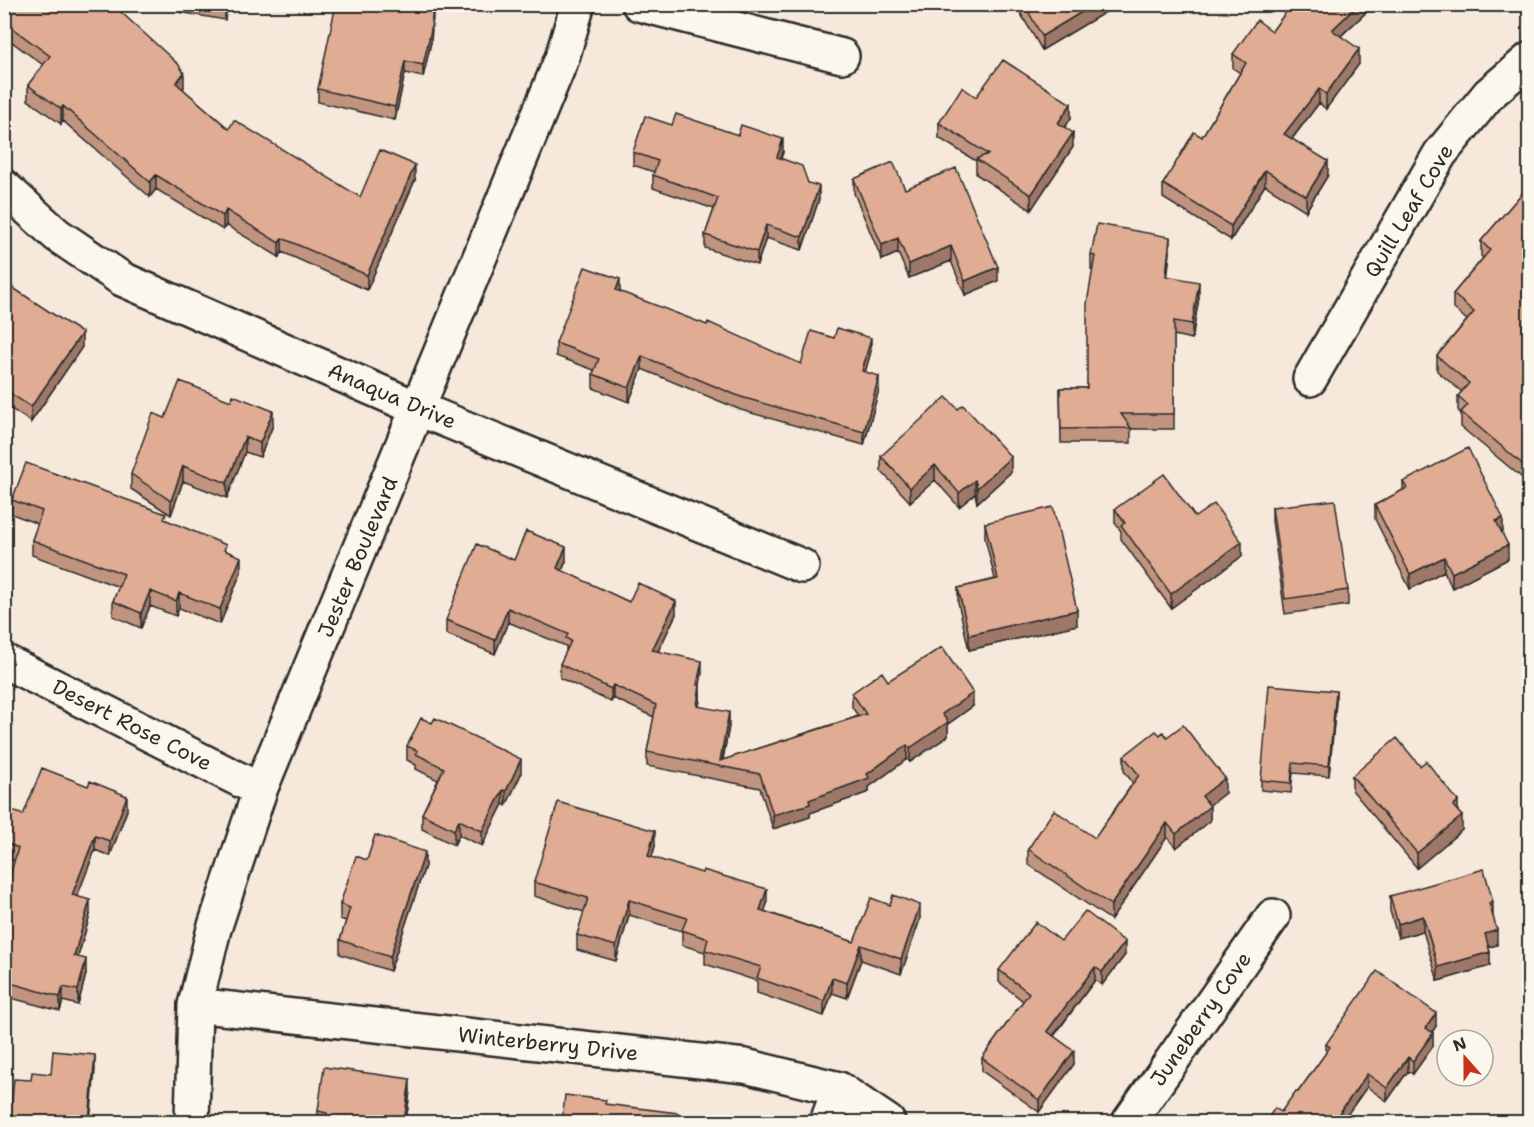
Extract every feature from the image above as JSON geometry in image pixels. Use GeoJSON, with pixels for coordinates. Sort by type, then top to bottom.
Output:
{"type":"FeatureCollection","features":[{"type":"Feature","properties":{"kind":"street","name":"Jester Boulevard"},"geometry":{"type":"LineString","coordinates":[[192,1122],[195,1005],[214,929],[261,790],[562,58],[578,4]]}},
{"type":"Feature","properties":{"kind":"street"},"geometry":{"type":"LineString","coordinates":[[639,4],[842,56]]}},
{"type":"Feature","properties":{"kind":"street","name":"Quill Leaf Cove"},"geometry":{"type":"LineString","coordinates":[[1310,379],[1440,154],[1489,94],[1530,59]]}},
{"type":"Feature","properties":{"kind":"street","name":"Anaqua Drive"},"geometry":{"type":"LineString","coordinates":[[4,187],[57,235],[122,279],[419,409],[801,566]]}},
{"type":"Feature","properties":{"kind":"street","name":"Desert Rose Cove"},"geometry":{"type":"LineString","coordinates":[[4,661],[261,790]]}},
{"type":"Feature","properties":{"kind":"street","name":"Juneberry Cove"},"geometry":{"type":"LineString","coordinates":[[1129,1122],[1273,916]]}},
{"type":"Feature","properties":{"kind":"street","name":"Winterberry Drive"},"geometry":{"type":"LineString","coordinates":[[195,1005],[746,1066],[839,1089],[888,1122]]}},
{"type":"Feature","properties":{"kind":"street"},"geometry":{"type":"LineString","coordinates":[[827,1122],[839,1089]]}},
{"type":"Feature","properties":{"kind":"building"},"geometry":{"type":"Polygon","coordinates":[[[4,4],[112,4],[179,65],[184,73],[176,83],[229,129],[234,120],[360,197],[380,150],[415,165],[367,275],[282,238],[279,243],[226,210],[223,216],[156,175],[150,182],[63,106],[61,109],[28,85],[50,56],[4,22],[4,4]]]}},
{"type":"Feature","properties":{"kind":"building"},"geometry":{"type":"Polygon","coordinates":[[[336,4],[368,10],[368,4],[433,4],[431,30],[423,65],[405,61],[395,107],[318,89],[336,4]]]}},
{"type":"Feature","properties":{"kind":"building"},"geometry":{"type":"Polygon","coordinates":[[[1024,4],[1095,4],[1042,36],[1024,4]]]}},
{"type":"Feature","properties":{"kind":"building"},"geometry":{"type":"Polygon","coordinates":[[[1292,4],[1359,4],[1332,30],[1359,49],[1326,94],[1319,89],[1284,134],[1328,161],[1306,196],[1265,170],[1231,226],[1163,184],[1194,132],[1202,137],[1246,63],[1233,54],[1257,20],[1272,31],[1292,4]]]}},
{"type":"Feature","properties":{"kind":"building"},"geometry":{"type":"Polygon","coordinates":[[[1003,60],[1071,104],[1058,123],[1073,133],[1031,195],[976,159],[988,154],[939,123],[962,87],[976,97],[1003,60]]]}},
{"type":"Feature","properties":{"kind":"building"},"geometry":{"type":"Polygon","coordinates":[[[676,114],[738,135],[741,125],[783,139],[777,157],[802,166],[808,183],[819,186],[802,237],[766,225],[757,252],[705,235],[718,198],[653,175],[658,161],[633,152],[645,116],[672,125],[676,114]]]}},
{"type":"Feature","properties":{"kind":"building"},"geometry":{"type":"Polygon","coordinates":[[[893,162],[905,189],[956,168],[998,267],[965,281],[951,246],[909,264],[898,238],[882,245],[854,179],[893,162]]]}},
{"type":"Feature","properties":{"kind":"building"},"geometry":{"type":"Polygon","coordinates":[[[1530,184],[1530,412],[1527,415],[1530,417],[1530,462],[1526,467],[1461,412],[1468,405],[1458,396],[1469,383],[1437,356],[1474,312],[1453,294],[1490,250],[1481,241],[1530,184]]]}},
{"type":"Feature","properties":{"kind":"building"},"geometry":{"type":"Polygon","coordinates":[[[1097,224],[1170,237],[1166,276],[1199,282],[1192,324],[1174,321],[1174,414],[1121,414],[1131,428],[1061,429],[1060,388],[1087,388],[1087,303],[1095,256],[1091,255],[1097,224]]]}},
{"type":"Feature","properties":{"kind":"building"},"geometry":{"type":"Polygon","coordinates":[[[585,267],[620,279],[616,290],[707,325],[708,322],[801,364],[811,331],[834,338],[837,328],[871,338],[862,371],[879,376],[864,432],[741,397],[642,356],[629,388],[593,374],[599,359],[556,343],[585,267]]]}},
{"type":"Feature","properties":{"kind":"building"},"geometry":{"type":"Polygon","coordinates":[[[4,282],[82,333],[31,407],[4,389],[4,282]]]}},
{"type":"Feature","properties":{"kind":"building"},"geometry":{"type":"Polygon","coordinates":[[[180,381],[231,401],[233,395],[273,411],[260,443],[245,437],[227,483],[183,466],[171,501],[131,474],[153,413],[165,418],[180,381]]]}},
{"type":"Feature","properties":{"kind":"building"},"geometry":{"type":"Polygon","coordinates":[[[946,397],[958,409],[963,405],[1011,457],[977,488],[975,480],[959,493],[935,465],[910,488],[881,456],[946,397]]]}},
{"type":"Feature","properties":{"kind":"building"},"geometry":{"type":"Polygon","coordinates":[[[1468,448],[1503,518],[1496,521],[1508,545],[1452,573],[1444,557],[1410,574],[1375,505],[1407,488],[1403,482],[1468,448]]]}},
{"type":"Feature","properties":{"kind":"building"},"geometry":{"type":"Polygon","coordinates":[[[26,463],[166,514],[164,519],[226,545],[224,550],[241,557],[220,609],[179,593],[176,601],[150,591],[141,613],[113,601],[124,574],[32,540],[42,511],[12,500],[26,463]]]}},
{"type":"Feature","properties":{"kind":"building"},"geometry":{"type":"Polygon","coordinates":[[[1164,474],[1195,517],[1214,504],[1242,542],[1171,594],[1121,525],[1125,523],[1115,509],[1164,474]]]}},
{"type":"Feature","properties":{"kind":"building"},"geometry":{"type":"Polygon","coordinates":[[[1335,500],[1348,590],[1285,599],[1272,507],[1335,500]]]}},
{"type":"Feature","properties":{"kind":"building"},"geometry":{"type":"Polygon","coordinates":[[[1053,507],[1077,610],[969,635],[958,588],[998,579],[985,523],[1053,507]]]}},
{"type":"Feature","properties":{"kind":"building"},"geometry":{"type":"Polygon","coordinates":[[[526,531],[566,547],[557,568],[629,602],[638,583],[676,601],[652,650],[702,661],[697,685],[700,685],[697,706],[729,712],[720,761],[866,714],[852,693],[882,672],[888,681],[942,647],[973,693],[942,714],[948,722],[910,748],[907,745],[867,774],[869,778],[809,800],[810,804],[773,815],[760,774],[647,752],[656,705],[613,685],[611,689],[560,664],[571,641],[566,638],[568,634],[508,608],[495,640],[446,620],[477,544],[514,560],[526,531]]]}},
{"type":"Feature","properties":{"kind":"building"},"geometry":{"type":"Polygon","coordinates":[[[1269,685],[1336,691],[1329,766],[1293,763],[1291,783],[1261,780],[1269,685]]]}},
{"type":"Feature","properties":{"kind":"building"},"geometry":{"type":"Polygon","coordinates":[[[421,718],[432,723],[435,718],[521,759],[506,791],[503,790],[482,831],[459,820],[454,830],[422,814],[444,768],[416,754],[418,751],[407,746],[421,718]]]}},
{"type":"Feature","properties":{"kind":"building"},"geometry":{"type":"Polygon","coordinates":[[[1183,725],[1225,778],[1202,796],[1210,806],[1176,834],[1167,823],[1111,905],[1028,849],[1054,810],[1095,838],[1139,775],[1124,756],[1156,731],[1160,735],[1163,732],[1167,737],[1183,725]]]}},
{"type":"Feature","properties":{"kind":"building"},"geometry":{"type":"Polygon","coordinates":[[[1397,738],[1420,766],[1426,761],[1458,801],[1453,806],[1462,816],[1417,853],[1352,776],[1397,738]]]}},
{"type":"Feature","properties":{"kind":"building"},"geometry":{"type":"Polygon","coordinates":[[[42,768],[88,786],[90,781],[127,796],[110,841],[95,836],[72,895],[90,900],[74,956],[86,959],[78,990],[63,987],[60,997],[7,982],[9,976],[4,975],[4,897],[18,848],[4,842],[4,827],[11,810],[23,815],[42,768]]]}},
{"type":"Feature","properties":{"kind":"building"},"geometry":{"type":"Polygon","coordinates":[[[558,802],[655,831],[648,856],[702,873],[703,870],[767,889],[760,910],[854,942],[871,898],[890,905],[893,895],[920,905],[901,959],[861,945],[847,983],[832,978],[824,1001],[757,978],[761,967],[705,950],[708,939],[682,930],[687,918],[629,900],[616,946],[577,935],[588,898],[534,882],[558,802]]]}},
{"type":"Feature","properties":{"kind":"building"},"geometry":{"type":"Polygon","coordinates":[[[375,835],[425,852],[390,957],[340,940],[350,908],[340,904],[356,856],[367,860],[375,835]]]}},
{"type":"Feature","properties":{"kind":"building"},"geometry":{"type":"Polygon","coordinates":[[[1484,869],[1493,902],[1489,903],[1497,930],[1485,934],[1490,952],[1438,967],[1423,916],[1398,924],[1390,896],[1484,869]]]}},
{"type":"Feature","properties":{"kind":"building"},"geometry":{"type":"Polygon","coordinates":[[[1085,911],[1125,942],[1102,972],[1095,967],[1047,1031],[1074,1051],[1039,1100],[982,1058],[1029,993],[999,970],[1036,922],[1061,941],[1085,911]]]}},
{"type":"Feature","properties":{"kind":"building"},"geometry":{"type":"Polygon","coordinates":[[[1377,971],[1436,1013],[1426,1028],[1433,1033],[1413,1061],[1408,1057],[1387,1088],[1367,1074],[1336,1118],[1338,1122],[1265,1122],[1275,1108],[1281,1112],[1296,1091],[1298,1092],[1330,1047],[1326,1044],[1377,971]]]}},
{"type":"Feature","properties":{"kind":"building"},"geometry":{"type":"Polygon","coordinates":[[[53,1051],[95,1055],[89,1122],[4,1122],[4,1105],[11,1109],[14,1079],[31,1080],[32,1072],[51,1074],[53,1051]]]}},
{"type":"Feature","properties":{"kind":"building"},"geometry":{"type":"Polygon","coordinates":[[[324,1067],[410,1079],[404,1122],[326,1122],[327,1113],[318,1111],[324,1067]]]}},
{"type":"Feature","properties":{"kind":"building"},"geometry":{"type":"Polygon","coordinates":[[[1530,1082],[1530,1095],[1523,1088],[1530,1082]]]}},
{"type":"Feature","properties":{"kind":"building"},"geometry":{"type":"Polygon","coordinates":[[[565,1095],[606,1100],[605,1104],[678,1113],[677,1122],[562,1122],[565,1095]]]}}]}
